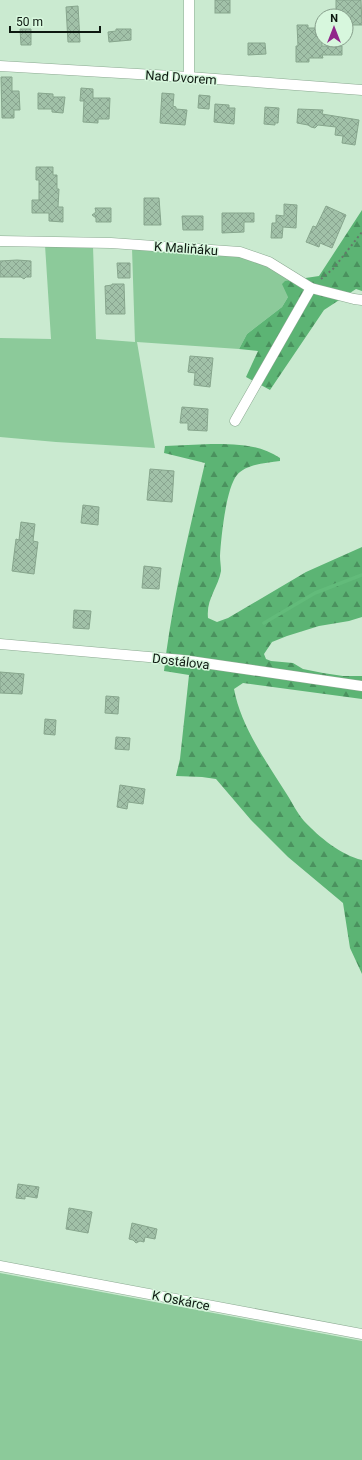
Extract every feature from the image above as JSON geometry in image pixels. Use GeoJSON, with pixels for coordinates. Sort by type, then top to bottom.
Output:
{"type":"FeatureCollection","features":[{"type":"Feature","properties":{"kind":"street"},"geometry":{"type":"LineString","coordinates":[[189,0],[189,77]]}},
{"type":"Feature","properties":{"kind":"street","name":"Nad Dvorem"},"geometry":{"type":"LineString","coordinates":[[0,66],[189,77],[362,90]]}},
{"type":"Feature","properties":{"kind":"street","name":"K Maliňáku"},"geometry":{"type":"LineString","coordinates":[[0,241],[111,243],[240,252],[269,262],[311,288],[362,300]]}},
{"type":"Feature","properties":{"kind":"street"},"geometry":{"type":"LineString","coordinates":[[235,421],[311,288]]}},
{"type":"Feature","properties":{"kind":"street","name":"Dostálova"},"geometry":{"type":"LineString","coordinates":[[0,644],[183,660],[362,686]]}},
{"type":"Feature","properties":{"kind":"street","name":"K Oskárce"},"geometry":{"type":"LineString","coordinates":[[0,1266],[362,1334]]}},
{"type":"Feature","properties":{"kind":"path"},"geometry":{"type":"LineString","coordinates":[[311,288],[333,268],[362,232]]}},
{"type":"Feature","properties":{"kind":"green space"},"geometry":{"type":"Polygon","coordinates":[[[362,210],[362,291],[356,289],[324,310],[270,390],[246,377],[258,351],[239,349],[247,334],[282,307],[288,297],[282,284],[285,281],[319,276],[362,210]]]}},
{"type":"Feature","properties":{"kind":"green space"},"geometry":{"type":"Polygon","coordinates":[[[45,245],[93,246],[96,339],[135,342],[132,248],[234,255],[268,264],[292,280],[288,297],[282,307],[247,334],[239,349],[137,342],[155,448],[0,437],[0,338],[51,339],[45,245]]]}},
{"type":"Feature","properties":{"kind":"green space"},"geometry":{"type":"Polygon","coordinates":[[[211,444],[255,447],[272,453],[280,458],[280,461],[246,468],[237,475],[233,481],[227,502],[223,526],[220,556],[221,571],[210,599],[208,618],[217,622],[228,618],[306,572],[362,547],[362,617],[349,621],[319,626],[287,636],[272,642],[264,654],[266,659],[271,661],[293,663],[303,669],[343,676],[362,676],[362,699],[243,683],[234,689],[237,703],[248,730],[301,818],[316,833],[338,850],[354,858],[362,860],[362,974],[350,948],[343,903],[288,857],[251,820],[216,779],[176,776],[180,759],[189,675],[164,671],[176,593],[205,463],[164,453],[165,446],[211,444]]]}},
{"type":"Feature","properties":{"kind":"green space"},"geometry":{"type":"Polygon","coordinates":[[[0,1273],[362,1341],[362,1460],[0,1460],[0,1273]]]}},
{"type":"Feature","properties":{"kind":"building"},"geometry":{"type":"Polygon","coordinates":[[[215,0],[230,0],[230,13],[215,13],[215,0]]]}},
{"type":"Feature","properties":{"kind":"building"},"geometry":{"type":"Polygon","coordinates":[[[336,0],[361,0],[362,25],[354,25],[354,8],[336,8],[336,0]]]}},
{"type":"Feature","properties":{"kind":"building"},"geometry":{"type":"Polygon","coordinates":[[[78,6],[80,42],[68,42],[66,7],[78,6]]]}},
{"type":"Feature","properties":{"kind":"building"},"geometry":{"type":"Polygon","coordinates":[[[297,25],[308,25],[308,28],[314,28],[314,48],[342,48],[342,55],[322,55],[323,58],[309,58],[309,62],[296,62],[296,46],[298,46],[297,25]]]}},
{"type":"Feature","properties":{"kind":"building"},"geometry":{"type":"Polygon","coordinates":[[[20,29],[31,29],[31,45],[21,45],[20,29]]]}},
{"type":"Feature","properties":{"kind":"building"},"geometry":{"type":"Polygon","coordinates":[[[116,29],[131,29],[131,40],[109,42],[108,32],[116,31],[116,29]]]}},
{"type":"Feature","properties":{"kind":"building"},"geometry":{"type":"Polygon","coordinates":[[[248,43],[265,43],[266,54],[248,55],[248,43]]]}},
{"type":"Feature","properties":{"kind":"building"},"geometry":{"type":"Polygon","coordinates":[[[1,77],[12,77],[12,91],[19,91],[20,110],[14,110],[14,118],[2,118],[1,77]]]}},
{"type":"Feature","properties":{"kind":"building"},"geometry":{"type":"Polygon","coordinates":[[[81,88],[93,89],[93,98],[110,98],[109,119],[98,119],[98,123],[83,122],[84,101],[80,101],[81,88]]]}},
{"type":"Feature","properties":{"kind":"building"},"geometry":{"type":"Polygon","coordinates":[[[38,93],[53,94],[53,97],[65,97],[63,113],[52,112],[52,109],[38,109],[38,93]]]}},
{"type":"Feature","properties":{"kind":"building"},"geometry":{"type":"Polygon","coordinates":[[[162,93],[174,94],[173,106],[176,107],[176,109],[187,110],[185,125],[160,123],[162,93]]]}},
{"type":"Feature","properties":{"kind":"building"},"geometry":{"type":"Polygon","coordinates":[[[199,95],[210,96],[209,109],[198,108],[199,95]]]}},
{"type":"Feature","properties":{"kind":"building"},"geometry":{"type":"Polygon","coordinates":[[[215,104],[229,105],[229,108],[235,108],[234,124],[214,122],[215,104]]]}},
{"type":"Feature","properties":{"kind":"building"},"geometry":{"type":"Polygon","coordinates":[[[265,107],[279,108],[278,123],[275,123],[275,125],[264,124],[265,107]]]}},
{"type":"Feature","properties":{"kind":"building"},"geometry":{"type":"Polygon","coordinates":[[[298,109],[323,110],[322,114],[359,120],[355,145],[342,143],[343,136],[335,135],[336,127],[318,125],[315,128],[297,123],[298,109]]]}},
{"type":"Feature","properties":{"kind":"building"},"geometry":{"type":"Polygon","coordinates":[[[36,167],[53,167],[53,175],[57,175],[57,189],[59,189],[58,207],[63,207],[63,222],[49,221],[49,213],[32,213],[32,200],[39,200],[39,180],[36,180],[36,167]]]}},
{"type":"Feature","properties":{"kind":"building"},"geometry":{"type":"Polygon","coordinates":[[[144,198],[159,198],[161,225],[144,225],[144,198]]]}},
{"type":"Feature","properties":{"kind":"building"},"geometry":{"type":"Polygon","coordinates":[[[284,204],[297,205],[296,228],[283,227],[282,238],[271,238],[272,223],[276,223],[276,215],[284,216],[284,204]]]}},
{"type":"Feature","properties":{"kind":"building"},"geometry":{"type":"Polygon","coordinates":[[[326,206],[346,215],[332,248],[320,243],[319,247],[306,242],[313,226],[316,227],[326,206]]]}},
{"type":"Feature","properties":{"kind":"building"},"geometry":{"type":"Polygon","coordinates":[[[95,208],[111,208],[111,222],[96,222],[96,218],[92,215],[96,212],[95,208]]]}},
{"type":"Feature","properties":{"kind":"building"},"geometry":{"type":"Polygon","coordinates":[[[222,213],[254,213],[254,222],[244,222],[244,232],[222,233],[222,213]]]}},
{"type":"Feature","properties":{"kind":"building"},"geometry":{"type":"Polygon","coordinates":[[[182,216],[203,216],[203,230],[183,230],[182,216]]]}},
{"type":"Feature","properties":{"kind":"building"},"geometry":{"type":"Polygon","coordinates":[[[0,261],[31,261],[31,277],[26,277],[24,279],[21,277],[0,277],[0,261]]]}},
{"type":"Feature","properties":{"kind":"building"},"geometry":{"type":"Polygon","coordinates":[[[117,263],[130,263],[130,278],[118,278],[117,263]]]}},
{"type":"Feature","properties":{"kind":"building"},"geometry":{"type":"Polygon","coordinates":[[[112,284],[124,284],[125,314],[106,314],[105,286],[112,284]]]}},
{"type":"Feature","properties":{"kind":"building"},"geometry":{"type":"Polygon","coordinates":[[[190,356],[213,358],[210,387],[194,385],[195,373],[188,372],[190,356]]]}},
{"type":"Feature","properties":{"kind":"building"},"geometry":{"type":"Polygon","coordinates":[[[182,407],[208,409],[207,431],[188,430],[188,423],[180,423],[182,407]]]}},
{"type":"Feature","properties":{"kind":"building"},"geometry":{"type":"Polygon","coordinates":[[[150,469],[174,471],[172,502],[147,500],[150,469]]]}},
{"type":"Feature","properties":{"kind":"building"},"geometry":{"type":"Polygon","coordinates":[[[83,505],[99,507],[98,525],[81,523],[83,505]]]}},
{"type":"Feature","properties":{"kind":"building"},"geometry":{"type":"Polygon","coordinates":[[[21,522],[35,524],[33,541],[38,542],[34,574],[12,571],[16,539],[19,540],[21,522]]]}},
{"type":"Feature","properties":{"kind":"building"},"geometry":{"type":"Polygon","coordinates":[[[144,566],[161,568],[159,589],[142,588],[144,566]]]}},
{"type":"Feature","properties":{"kind":"building"},"geometry":{"type":"Polygon","coordinates":[[[74,610],[91,611],[89,629],[73,628],[74,610]]]}},
{"type":"Feature","properties":{"kind":"building"},"geometry":{"type":"Polygon","coordinates":[[[0,672],[24,674],[22,694],[0,693],[0,672]]]}},
{"type":"Feature","properties":{"kind":"building"},"geometry":{"type":"Polygon","coordinates":[[[106,696],[119,697],[118,714],[105,713],[106,696]]]}},
{"type":"Feature","properties":{"kind":"building"},"geometry":{"type":"Polygon","coordinates":[[[45,719],[56,720],[55,735],[44,734],[45,719]]]}},
{"type":"Feature","properties":{"kind":"building"},"geometry":{"type":"Polygon","coordinates":[[[116,737],[130,738],[129,750],[115,749],[116,737]]]}},
{"type":"Feature","properties":{"kind":"building"},"geometry":{"type":"Polygon","coordinates":[[[120,785],[145,789],[143,804],[128,802],[127,809],[117,807],[120,785]]]}},
{"type":"Feature","properties":{"kind":"building"},"geometry":{"type":"Polygon","coordinates":[[[18,1184],[39,1187],[37,1198],[25,1196],[25,1199],[16,1198],[18,1184]]]}},
{"type":"Feature","properties":{"kind":"building"},"geometry":{"type":"Polygon","coordinates":[[[69,1208],[92,1212],[88,1233],[66,1229],[69,1208]]]}},
{"type":"Feature","properties":{"kind":"building"},"geometry":{"type":"Polygon","coordinates":[[[132,1223],[157,1229],[155,1239],[145,1237],[144,1242],[140,1241],[136,1243],[129,1239],[132,1223]]]}},
{"type":"Feature","properties":{"kind":"waterway"},"geometry":{"type":"LineString","coordinates":[[264,623],[315,593],[362,575]]}}]}
